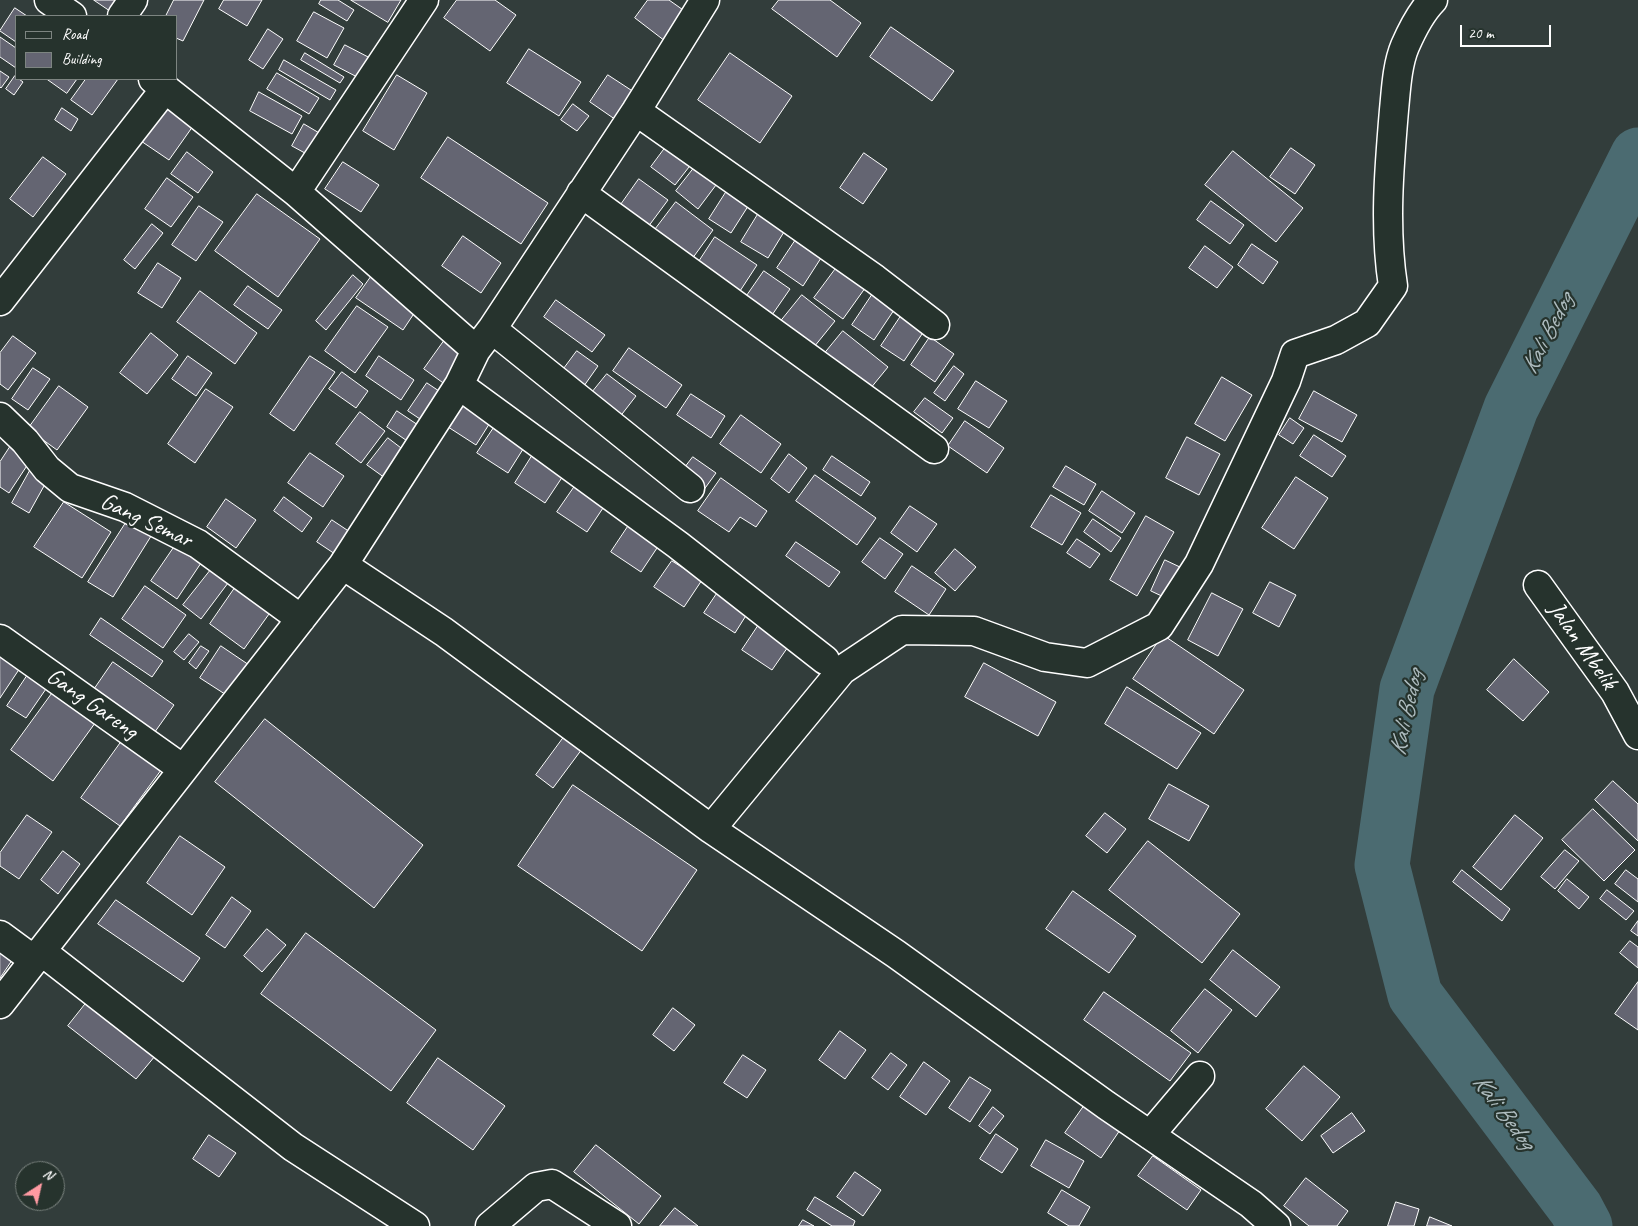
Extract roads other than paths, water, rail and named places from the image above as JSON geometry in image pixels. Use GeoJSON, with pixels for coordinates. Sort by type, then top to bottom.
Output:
{"type":"FeatureCollection","features":[{"type":"Feature","properties":{"kind":"street"},"geometry":{"type":"LineString","coordinates":[[49,0],[71,15]]}},
{"type":"Feature","properties":{"kind":"street"},"geometry":{"type":"LineString","coordinates":[[123,15],[133,0]]}},
{"type":"Feature","properties":{"kind":"street"},"geometry":{"type":"LineString","coordinates":[[296,192],[424,0]]}},
{"type":"Feature","properties":{"kind":"street"},"geometry":{"type":"LineString","coordinates":[[711,829],[842,670],[902,630],[974,631],[1046,657],[1087,664],[1160,626],[1199,564],[1286,381],[1295,354],[1336,340],[1367,323],[1393,286],[1388,250],[1390,152],[1396,88],[1405,47],[1426,7],[1433,0]]}},
{"type":"Feature","properties":{"kind":"street"},"geometry":{"type":"LineString","coordinates":[[0,1004],[343,566],[459,385],[476,350],[492,329],[636,111],[694,3]]}},
{"type":"Feature","properties":{"kind":"street"},"geometry":{"type":"LineString","coordinates":[[0,301],[159,84],[296,192],[476,350]]}},
{"type":"Feature","properties":{"kind":"street"},"geometry":{"type":"LineString","coordinates":[[636,111],[875,279],[935,325]]}},
{"type":"Feature","properties":{"kind":"street"},"geometry":{"type":"LineString","coordinates":[[581,193],[934,449]]}},
{"type":"Feature","properties":{"kind":"street"},"geometry":{"type":"LineString","coordinates":[[492,329],[690,488]]}},
{"type":"Feature","properties":{"kind":"street"},"geometry":{"type":"LineString","coordinates":[[459,385],[678,545],[825,660]]}},
{"type":"Feature","properties":{"kind":"street","name":"Gang Semar"},"geometry":{"type":"LineString","coordinates":[[0,416],[48,469],[70,488],[125,507],[198,544],[301,619]]}},
{"type":"Feature","properties":{"kind":"street"},"geometry":{"type":"LineString","coordinates":[[343,566],[444,632],[711,829],[896,954],[1150,1135],[1251,1204],[1276,1226]]}},
{"type":"Feature","properties":{"kind":"street","name":"Jalan Mbelik"},"geometry":{"type":"LineString","coordinates":[[1538,585],[1615,692],[1638,734]]}},
{"type":"Feature","properties":{"kind":"street","name":"Gang Gareng"},"geometry":{"type":"LineString","coordinates":[[0,639],[184,769]]}},
{"type":"Feature","properties":{"kind":"street"},"geometry":{"type":"LineString","coordinates":[[0,935],[38,955],[293,1147],[415,1226]]}},
{"type":"Feature","properties":{"kind":"street"},"geometry":{"type":"LineString","coordinates":[[1150,1135],[1200,1076]]}},
{"type":"Feature","properties":{"kind":"street"},"geometry":{"type":"LineString","coordinates":[[490,1226],[536,1188],[552,1184],[617,1226]]}},
{"type":"Feature","properties":{"kind":"waterway","name":"Kali Bedog"},"geometry":{"type":"LineString","coordinates":[[1585,1226],[1576,1209],[1415,995],[1382,865],[1407,689],[1511,408],[1638,155]]}}]}
